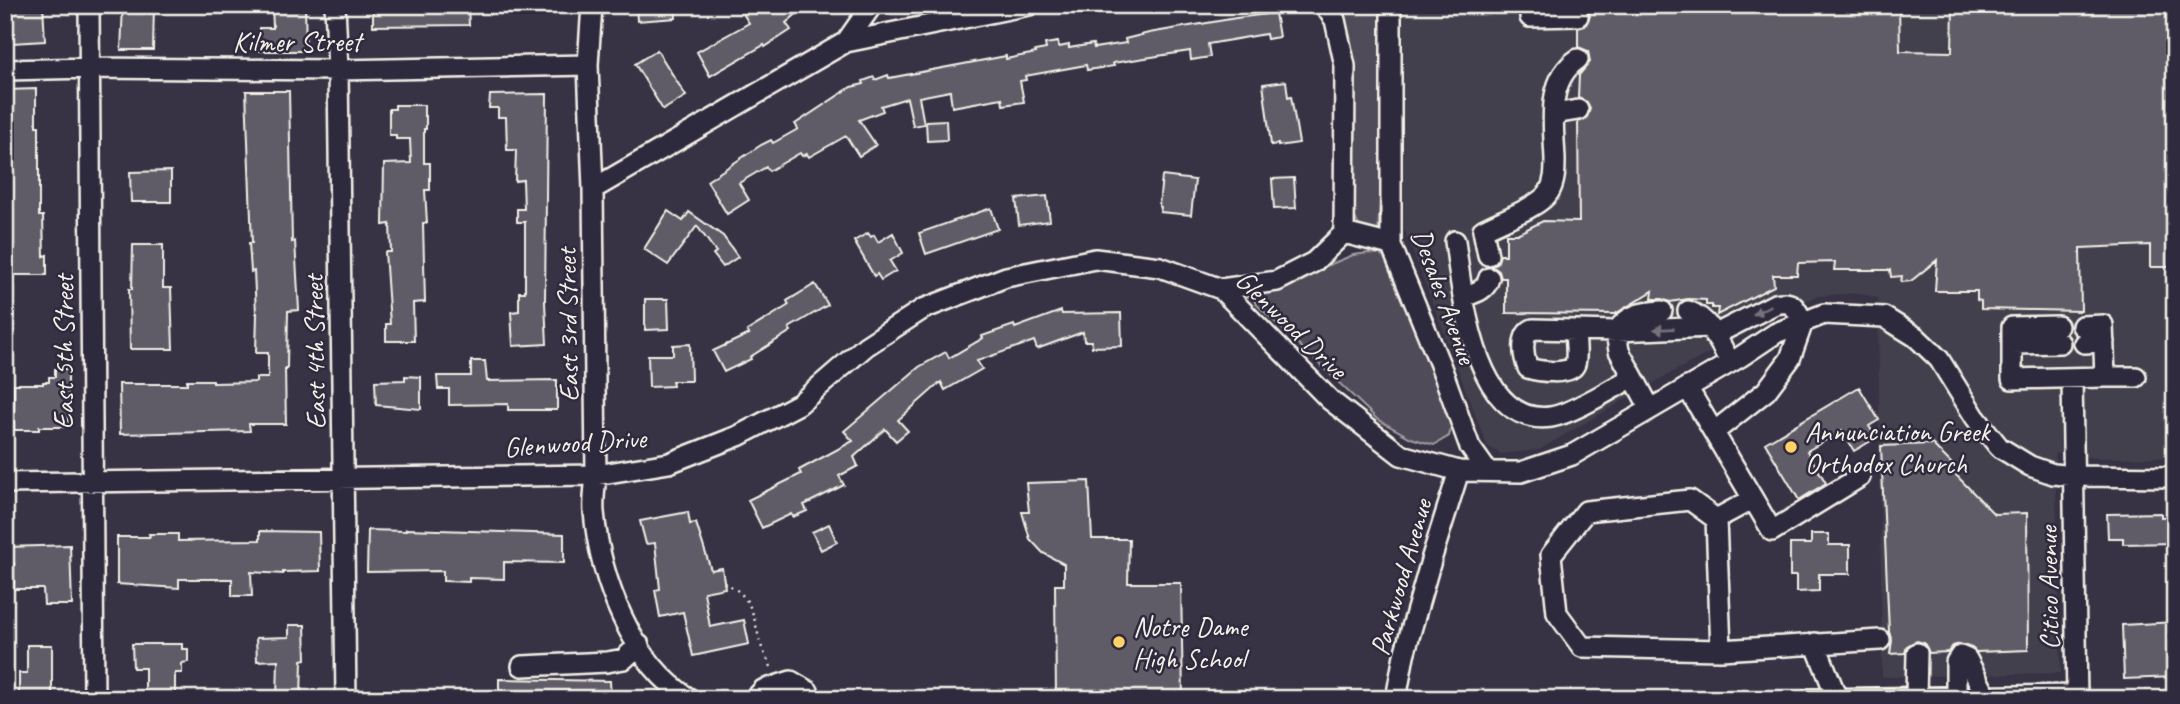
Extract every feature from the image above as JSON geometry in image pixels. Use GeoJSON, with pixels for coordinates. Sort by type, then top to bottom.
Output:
{"type":"FeatureCollection","features":[{"type":"Feature","properties":{"kind":"street","name":"East 5th Street"},"geometry":{"type":"LineString","coordinates":[[89,5],[94,699]]}},
{"type":"Feature","properties":{"kind":"street","name":"East 4th Street"},"geometry":{"type":"LineString","coordinates":[[334,5],[338,70],[346,699]]}},
{"type":"Feature","properties":{"kind":"street","name":"East 3rd Street"},"geometry":{"type":"LineString","coordinates":[[592,5],[588,65],[593,189],[596,475],[593,510],[600,554],[615,602],[649,663],[690,699]]}},
{"type":"Feature","properties":{"kind":"street"},"geometry":{"type":"LineString","coordinates":[[846,42],[872,5]]}},
{"type":"Feature","properties":{"kind":"street"},"geometry":{"type":"LineString","coordinates":[[593,189],[846,42],[1029,5]]}},
{"type":"Feature","properties":{"kind":"street"},"geometry":{"type":"LineString","coordinates":[[1221,289],[1277,281],[1314,261],[1344,233],[1345,66],[1335,20],[1324,5]]}},
{"type":"Feature","properties":{"kind":"street","name":"Desales Avenue"},"geometry":{"type":"LineString","coordinates":[[1391,5],[1391,245],[1441,367],[1470,447],[1487,471]]}},
{"type":"Feature","properties":{"kind":"street"},"geometry":{"type":"LineString","coordinates":[[1530,18],[1578,16]]}},
{"type":"Feature","properties":{"kind":"street"},"geometry":{"type":"LineString","coordinates":[[1488,255],[1483,230],[1534,204],[1548,193],[1555,175],[1553,103],[1559,79],[1567,67],[1578,60]]}},
{"type":"Feature","properties":{"kind":"street","name":"Kilmer Street"},"geometry":{"type":"LineString","coordinates":[[5,70],[338,70],[588,65]]}},
{"type":"Feature","properties":{"kind":"street"},"geometry":{"type":"LineString","coordinates":[[1554,119],[1560,113],[1578,110]]}},
{"type":"Feature","properties":{"kind":"street"},"geometry":{"type":"LineString","coordinates":[[1344,233],[1391,245]]}},
{"type":"Feature","properties":{"kind":"street"},"geometry":{"type":"LineString","coordinates":[[1455,241],[1465,313],[1485,374],[1503,401],[1522,415],[1551,417],[1579,406],[1633,377]]}},
{"type":"Feature","properties":{"kind":"street","name":"Glenwood Drive"},"geometry":{"type":"LineString","coordinates":[[5,482],[596,475],[669,463],[738,436],[799,404],[866,346],[923,309],[1006,277],[1095,259],[1160,267],[1221,289],[1330,400],[1401,455],[1459,471],[1521,472],[1572,455],[1776,333],[1824,314],[1884,317],[1916,337],[1939,359],[1975,416],[1999,447],[2030,466],[2053,474],[2075,476],[2175,477]]}},
{"type":"Feature","properties":{"kind":"street"},"geometry":{"type":"LineString","coordinates":[[1463,297],[1482,290],[1488,285],[1489,278]]}},
{"type":"Feature","properties":{"kind":"street"},"geometry":{"type":"LineString","coordinates":[[1575,330],[1712,331],[1775,304],[1786,302],[1795,306],[1803,322],[1790,359],[1766,391],[1714,432]]}},
{"type":"Feature","properties":{"kind":"street"},"geometry":{"type":"LineString","coordinates":[[1650,408],[1619,351],[1617,331],[1623,321],[1643,312],[1662,311]]}},
{"type":"Feature","properties":{"kind":"street"},"geometry":{"type":"LineString","coordinates":[[1688,311],[1700,315],[1730,362]]}},
{"type":"Feature","properties":{"kind":"street"},"geometry":{"type":"LineString","coordinates":[[2059,335],[2011,327],[2012,379],[2136,377]]}},
{"type":"Feature","properties":{"kind":"street"},"geometry":{"type":"LineString","coordinates":[[2090,337],[2105,377]]}},
{"type":"Feature","properties":{"kind":"street","name":"Citico Avenue"},"geometry":{"type":"LineString","coordinates":[[2072,378],[2077,697]]}},
{"type":"Feature","properties":{"kind":"street"},"geometry":{"type":"LineString","coordinates":[[1687,387],[1772,531],[1860,477]]}},
{"type":"Feature","properties":{"kind":"street","name":"Parkwood Avenue"},"geometry":{"type":"LineString","coordinates":[[1396,699],[1404,655],[1459,471]]}},
{"type":"Feature","properties":{"kind":"street"},"geometry":{"type":"LineString","coordinates":[[1716,519],[1753,499]]}},
{"type":"Feature","properties":{"kind":"street"},"geometry":{"type":"LineString","coordinates":[[1716,519],[1690,500],[1586,511],[1551,555],[1557,613],[1582,647],[1721,650],[1880,639]]}},
{"type":"Feature","properties":{"kind":"street"},"geometry":{"type":"LineString","coordinates":[[1716,519],[1721,650]]}},
{"type":"Feature","properties":{"kind":"street"},"geometry":{"type":"LineString","coordinates":[[1815,643],[1837,698]]}},
{"type":"Feature","properties":{"kind":"street"},"geometry":{"type":"LineString","coordinates":[[522,666],[624,659],[639,645]]}},
{"type":"Feature","properties":{"kind":"street"},"geometry":{"type":"LineString","coordinates":[[1916,697],[1917,653]]}},
{"type":"Feature","properties":{"kind":"street"},"geometry":{"type":"LineString","coordinates":[[1956,697],[1956,662],[1960,654],[1967,659],[1986,696]]}},
{"type":"Feature","properties":{"kind":"street"},"geometry":{"type":"LineString","coordinates":[[755,699],[763,690],[792,681],[808,691],[809,699]]}},
{"type":"Feature","properties":{"kind":"street"},"geometry":{"type":"LineString","coordinates":[[1810,699],[2077,697]]}},
{"type":"Feature","properties":{"kind":"path"},"geometry":{"type":"LineString","coordinates":[[724,583],[741,594],[754,612],[762,648],[779,685]]}},
{"type":"Feature","properties":{"kind":"shaded area"},"geometry":{"type":"Polygon","coordinates":[[[1334,5],[1381,5],[1378,234],[1360,229],[1354,215],[1352,49],[1346,26],[1334,5]]]}},
{"type":"Feature","properties":{"kind":"shaded area"},"geometry":{"type":"Polygon","coordinates":[[[1402,5],[2175,5],[2175,457],[2094,458],[2055,453],[2061,673],[1882,677],[1878,298],[1858,293],[1817,296],[1662,378],[1539,450],[1501,454],[1487,446],[1404,229],[1402,5]]]}},
{"type":"Feature","properties":{"kind":"shaded area"},"geometry":{"type":"Polygon","coordinates":[[[1380,254],[1390,262],[1452,424],[1449,436],[1434,445],[1411,438],[1377,419],[1254,300],[1256,294],[1289,287],[1324,267],[1353,255],[1380,254]]]}},
{"type":"Feature","properties":{"kind":"building"},"geometry":{"type":"Polygon","coordinates":[[[10,5],[43,5],[45,41],[12,43],[10,5]]]}},
{"type":"Feature","properties":{"kind":"building"},"geometry":{"type":"Polygon","coordinates":[[[123,5],[154,5],[153,50],[121,50],[123,5]]]}},
{"type":"Feature","properties":{"kind":"building"},"geometry":{"type":"Polygon","coordinates":[[[272,5],[305,5],[306,51],[259,51],[259,28],[273,28],[272,5]]]}},
{"type":"Feature","properties":{"kind":"building"},"geometry":{"type":"Polygon","coordinates":[[[373,5],[468,5],[469,25],[373,26],[373,5]]]}},
{"type":"Feature","properties":{"kind":"building"},"geometry":{"type":"Polygon","coordinates":[[[636,5],[675,5],[676,18],[637,21],[636,5]]]}},
{"type":"Feature","properties":{"kind":"building"},"geometry":{"type":"Polygon","coordinates":[[[753,5],[764,5],[768,12],[779,5],[807,5],[786,23],[791,30],[710,76],[697,52],[749,23],[742,12],[753,5]]]}},
{"type":"Feature","properties":{"kind":"building"},"geometry":{"type":"Polygon","coordinates":[[[1584,5],[1899,5],[1900,51],[1952,52],[1953,5],[2175,5],[2175,267],[2150,267],[2150,245],[2080,248],[2081,311],[1981,309],[1977,291],[1935,291],[1937,260],[1911,281],[1901,282],[1902,276],[1891,277],[1890,270],[1834,270],[1835,262],[1798,263],[1797,275],[1773,275],[1774,286],[1717,315],[1718,308],[1706,305],[1706,300],[1670,302],[1652,299],[1653,291],[1615,314],[1506,313],[1506,278],[1501,278],[1499,271],[1492,266],[1497,264],[1500,255],[1506,255],[1506,234],[1517,234],[1543,221],[1579,222],[1578,122],[1586,119],[1590,109],[1587,102],[1578,98],[1579,75],[1590,62],[1588,51],[1578,47],[1578,28],[1585,26],[1590,16],[1584,5]]]}},
{"type":"Feature","properties":{"kind":"building"},"geometry":{"type":"Polygon","coordinates":[[[1275,13],[1279,37],[1267,39],[1266,34],[1208,44],[1210,57],[1191,60],[1190,51],[1113,63],[1114,66],[1087,70],[1086,65],[1025,76],[1026,80],[1020,81],[1024,102],[1003,105],[1002,98],[952,107],[950,91],[919,97],[924,124],[913,126],[907,98],[881,106],[883,111],[859,120],[876,145],[859,156],[846,136],[809,157],[800,153],[769,171],[766,167],[739,183],[749,200],[727,214],[707,181],[761,145],[771,140],[773,143],[798,129],[795,124],[851,87],[864,84],[863,81],[874,77],[875,80],[888,75],[889,78],[1006,56],[1006,59],[1036,53],[1035,51],[1046,49],[1045,44],[1058,42],[1059,47],[1069,45],[1069,48],[1093,44],[1094,48],[1126,43],[1125,39],[1149,33],[1275,13]]]}},
{"type":"Feature","properties":{"kind":"building"},"geometry":{"type":"Polygon","coordinates":[[[657,50],[686,96],[663,110],[635,64],[657,50]]]}},
{"type":"Feature","properties":{"kind":"building"},"geometry":{"type":"Polygon","coordinates":[[[1286,81],[1299,143],[1271,145],[1263,84],[1286,81]]]}},
{"type":"Feature","properties":{"kind":"building"},"geometry":{"type":"Polygon","coordinates":[[[36,89],[36,126],[39,126],[39,216],[43,216],[47,275],[6,275],[5,90],[36,89]]]}},
{"type":"Feature","properties":{"kind":"building"},"geometry":{"type":"Polygon","coordinates":[[[246,91],[289,91],[292,242],[295,241],[299,310],[288,311],[286,424],[249,424],[250,431],[120,434],[119,384],[187,384],[187,380],[213,380],[213,383],[256,382],[256,378],[268,378],[268,353],[256,353],[257,313],[249,243],[252,243],[246,91]]]}},
{"type":"Feature","properties":{"kind":"building"},"geometry":{"type":"Polygon","coordinates":[[[547,94],[547,344],[513,346],[511,312],[519,311],[519,292],[525,292],[525,222],[517,222],[517,209],[524,209],[523,180],[515,181],[516,150],[507,150],[506,117],[498,117],[498,108],[489,108],[490,95],[547,94]]]}},
{"type":"Feature","properties":{"kind":"building"},"geometry":{"type":"Polygon","coordinates":[[[395,105],[424,105],[424,163],[430,163],[430,190],[425,190],[427,223],[423,223],[425,302],[413,303],[414,341],[386,341],[386,324],[390,324],[385,252],[391,252],[390,224],[383,225],[384,164],[411,163],[410,139],[396,139],[396,135],[389,135],[389,109],[395,109],[395,105]]]}},
{"type":"Feature","properties":{"kind":"building"},"geometry":{"type":"Polygon","coordinates":[[[946,120],[947,140],[927,141],[926,121],[946,120]]]}},
{"type":"Feature","properties":{"kind":"building"},"geometry":{"type":"Polygon","coordinates":[[[171,171],[171,202],[131,202],[130,172],[171,171]]]}},
{"type":"Feature","properties":{"kind":"building"},"geometry":{"type":"Polygon","coordinates":[[[1162,176],[1195,180],[1191,215],[1160,212],[1162,176]]]}},
{"type":"Feature","properties":{"kind":"building"},"geometry":{"type":"Polygon","coordinates":[[[1294,178],[1296,208],[1274,209],[1272,179],[1294,178]]]}},
{"type":"Feature","properties":{"kind":"building"},"geometry":{"type":"Polygon","coordinates":[[[1047,196],[1050,221],[1019,225],[1016,199],[1047,196]]]}},
{"type":"Feature","properties":{"kind":"building"},"geometry":{"type":"Polygon","coordinates":[[[991,208],[998,229],[926,254],[919,233],[991,208]]]}},
{"type":"Feature","properties":{"kind":"building"},"geometry":{"type":"Polygon","coordinates":[[[668,211],[683,221],[689,212],[723,236],[738,257],[723,267],[713,254],[716,252],[697,226],[668,265],[644,249],[668,211]]]}},
{"type":"Feature","properties":{"kind":"building"},"geometry":{"type":"Polygon","coordinates":[[[868,233],[871,237],[874,235],[878,242],[893,233],[903,253],[890,261],[896,271],[881,280],[877,274],[874,276],[854,241],[868,233]]]}},
{"type":"Feature","properties":{"kind":"building"},"geometry":{"type":"Polygon","coordinates":[[[133,245],[163,245],[163,288],[171,288],[173,349],[130,349],[129,289],[132,289],[133,245]]]}},
{"type":"Feature","properties":{"kind":"building"},"geometry":{"type":"Polygon","coordinates":[[[815,284],[828,305],[789,328],[791,331],[750,357],[751,359],[724,372],[713,351],[749,334],[747,331],[789,305],[787,301],[815,284]]]}},
{"type":"Feature","properties":{"kind":"building"},"geometry":{"type":"Polygon","coordinates":[[[645,299],[668,299],[669,329],[645,330],[645,299]]]}},
{"type":"Feature","properties":{"kind":"building"},"geometry":{"type":"Polygon","coordinates":[[[1061,311],[1062,314],[1121,313],[1122,346],[1092,347],[1091,341],[1084,341],[1083,332],[1037,349],[1034,341],[977,361],[982,369],[945,390],[941,382],[898,420],[908,431],[896,441],[885,429],[854,457],[858,466],[839,476],[844,485],[804,505],[807,511],[793,517],[791,514],[762,528],[748,500],[801,474],[799,470],[853,441],[844,431],[919,367],[946,352],[949,358],[983,338],[982,336],[1014,325],[1015,328],[1061,311]]]}},
{"type":"Feature","properties":{"kind":"building"},"geometry":{"type":"Polygon","coordinates":[[[690,344],[691,381],[672,381],[673,386],[649,387],[648,355],[673,355],[673,345],[690,344]]]}},
{"type":"Feature","properties":{"kind":"building"},"geometry":{"type":"Polygon","coordinates":[[[471,361],[485,361],[487,381],[557,380],[557,410],[508,410],[508,404],[449,405],[449,389],[438,389],[437,376],[471,376],[471,361]]]}},
{"type":"Feature","properties":{"kind":"building"},"geometry":{"type":"Polygon","coordinates":[[[55,369],[68,369],[68,427],[14,430],[14,384],[49,382],[49,377],[55,377],[55,369]]]}},
{"type":"Feature","properties":{"kind":"building"},"geometry":{"type":"Polygon","coordinates":[[[405,376],[421,377],[421,409],[376,405],[375,381],[405,380],[405,376]]]}},
{"type":"Feature","properties":{"kind":"building","name":"Annunciation Greek Orthodox Church"},"geometry":{"type":"Polygon","coordinates":[[[1859,387],[1879,420],[1869,426],[1876,438],[1854,451],[1842,431],[1807,451],[1826,483],[1799,500],[1765,443],[1859,387]]]}},
{"type":"Feature","properties":{"kind":"building"},"geometry":{"type":"Polygon","coordinates":[[[1932,444],[1954,466],[1956,475],[1994,514],[2027,513],[2028,650],[1976,652],[1960,644],[1953,646],[1948,652],[1929,653],[1924,643],[1917,641],[1907,646],[1905,653],[1890,654],[1892,640],[1889,632],[1881,446],[1932,444]]]}},
{"type":"Feature","properties":{"kind":"building","name":"Notre Dame High School"},"geometry":{"type":"Polygon","coordinates":[[[1089,481],[1092,539],[1129,539],[1128,583],[1181,583],[1183,699],[1056,699],[1055,585],[1064,585],[1064,564],[1043,553],[1030,539],[1022,512],[1029,512],[1026,483],[1089,481]]]}},
{"type":"Feature","properties":{"kind":"building"},"geometry":{"type":"Polygon","coordinates":[[[688,512],[690,524],[696,523],[711,570],[722,568],[725,588],[704,592],[710,627],[744,620],[749,644],[693,656],[683,612],[660,617],[655,590],[660,589],[655,543],[646,544],[640,521],[688,512]]]}},
{"type":"Feature","properties":{"kind":"building"},"geometry":{"type":"Polygon","coordinates":[[[2161,513],[2161,517],[2175,516],[2175,543],[2123,544],[2123,538],[2108,538],[2107,514],[2161,513]]]}},
{"type":"Feature","properties":{"kind":"building"},"geometry":{"type":"Polygon","coordinates":[[[829,524],[837,542],[821,550],[812,532],[829,524]]]}},
{"type":"Feature","properties":{"kind":"building"},"geometry":{"type":"Polygon","coordinates":[[[368,530],[564,534],[564,563],[504,562],[504,579],[469,578],[469,582],[443,581],[443,571],[367,572],[368,530]]]}},
{"type":"Feature","properties":{"kind":"building"},"geometry":{"type":"Polygon","coordinates":[[[260,531],[319,532],[320,571],[283,574],[251,572],[252,596],[232,596],[232,579],[179,579],[179,588],[117,584],[117,537],[178,534],[178,541],[260,540],[260,531]]]}},
{"type":"Feature","properties":{"kind":"building"},"geometry":{"type":"Polygon","coordinates":[[[1811,534],[1829,534],[1829,545],[1850,545],[1850,574],[1819,574],[1819,591],[1796,592],[1796,576],[1790,576],[1790,544],[1811,544],[1811,534]]]}},
{"type":"Feature","properties":{"kind":"building"},"geometry":{"type":"Polygon","coordinates":[[[70,545],[72,605],[44,605],[43,589],[14,589],[14,563],[8,563],[8,547],[70,545]]]}},
{"type":"Feature","properties":{"kind":"building"},"geometry":{"type":"Polygon","coordinates":[[[2175,622],[2175,677],[2124,679],[2122,625],[2175,622]]]}},
{"type":"Feature","properties":{"kind":"building"},"geometry":{"type":"Polygon","coordinates":[[[289,625],[305,625],[306,659],[302,660],[301,699],[277,699],[278,660],[257,661],[256,638],[289,637],[289,625]]]}},
{"type":"Feature","properties":{"kind":"building"},"geometry":{"type":"Polygon","coordinates":[[[132,644],[182,644],[182,649],[188,649],[188,662],[182,663],[182,673],[175,673],[175,699],[145,699],[145,668],[133,668],[132,644]]]}},
{"type":"Feature","properties":{"kind":"building"},"geometry":{"type":"Polygon","coordinates":[[[27,645],[52,645],[52,699],[19,699],[19,673],[27,673],[27,645]]]}},
{"type":"Feature","properties":{"kind":"building"},"geometry":{"type":"Polygon","coordinates":[[[499,679],[610,681],[611,699],[499,699],[499,679]]]}},
{"type":"Feature","properties":{"kind":"place","name":"Annunciation Greek Orthodox Church"},"geometry":{"type":"Point","coordinates":[1791,447]}},
{"type":"Feature","properties":{"kind":"place","name":"Notre Dame High School"},"geometry":{"type":"Point","coordinates":[1119,642]}}]}
